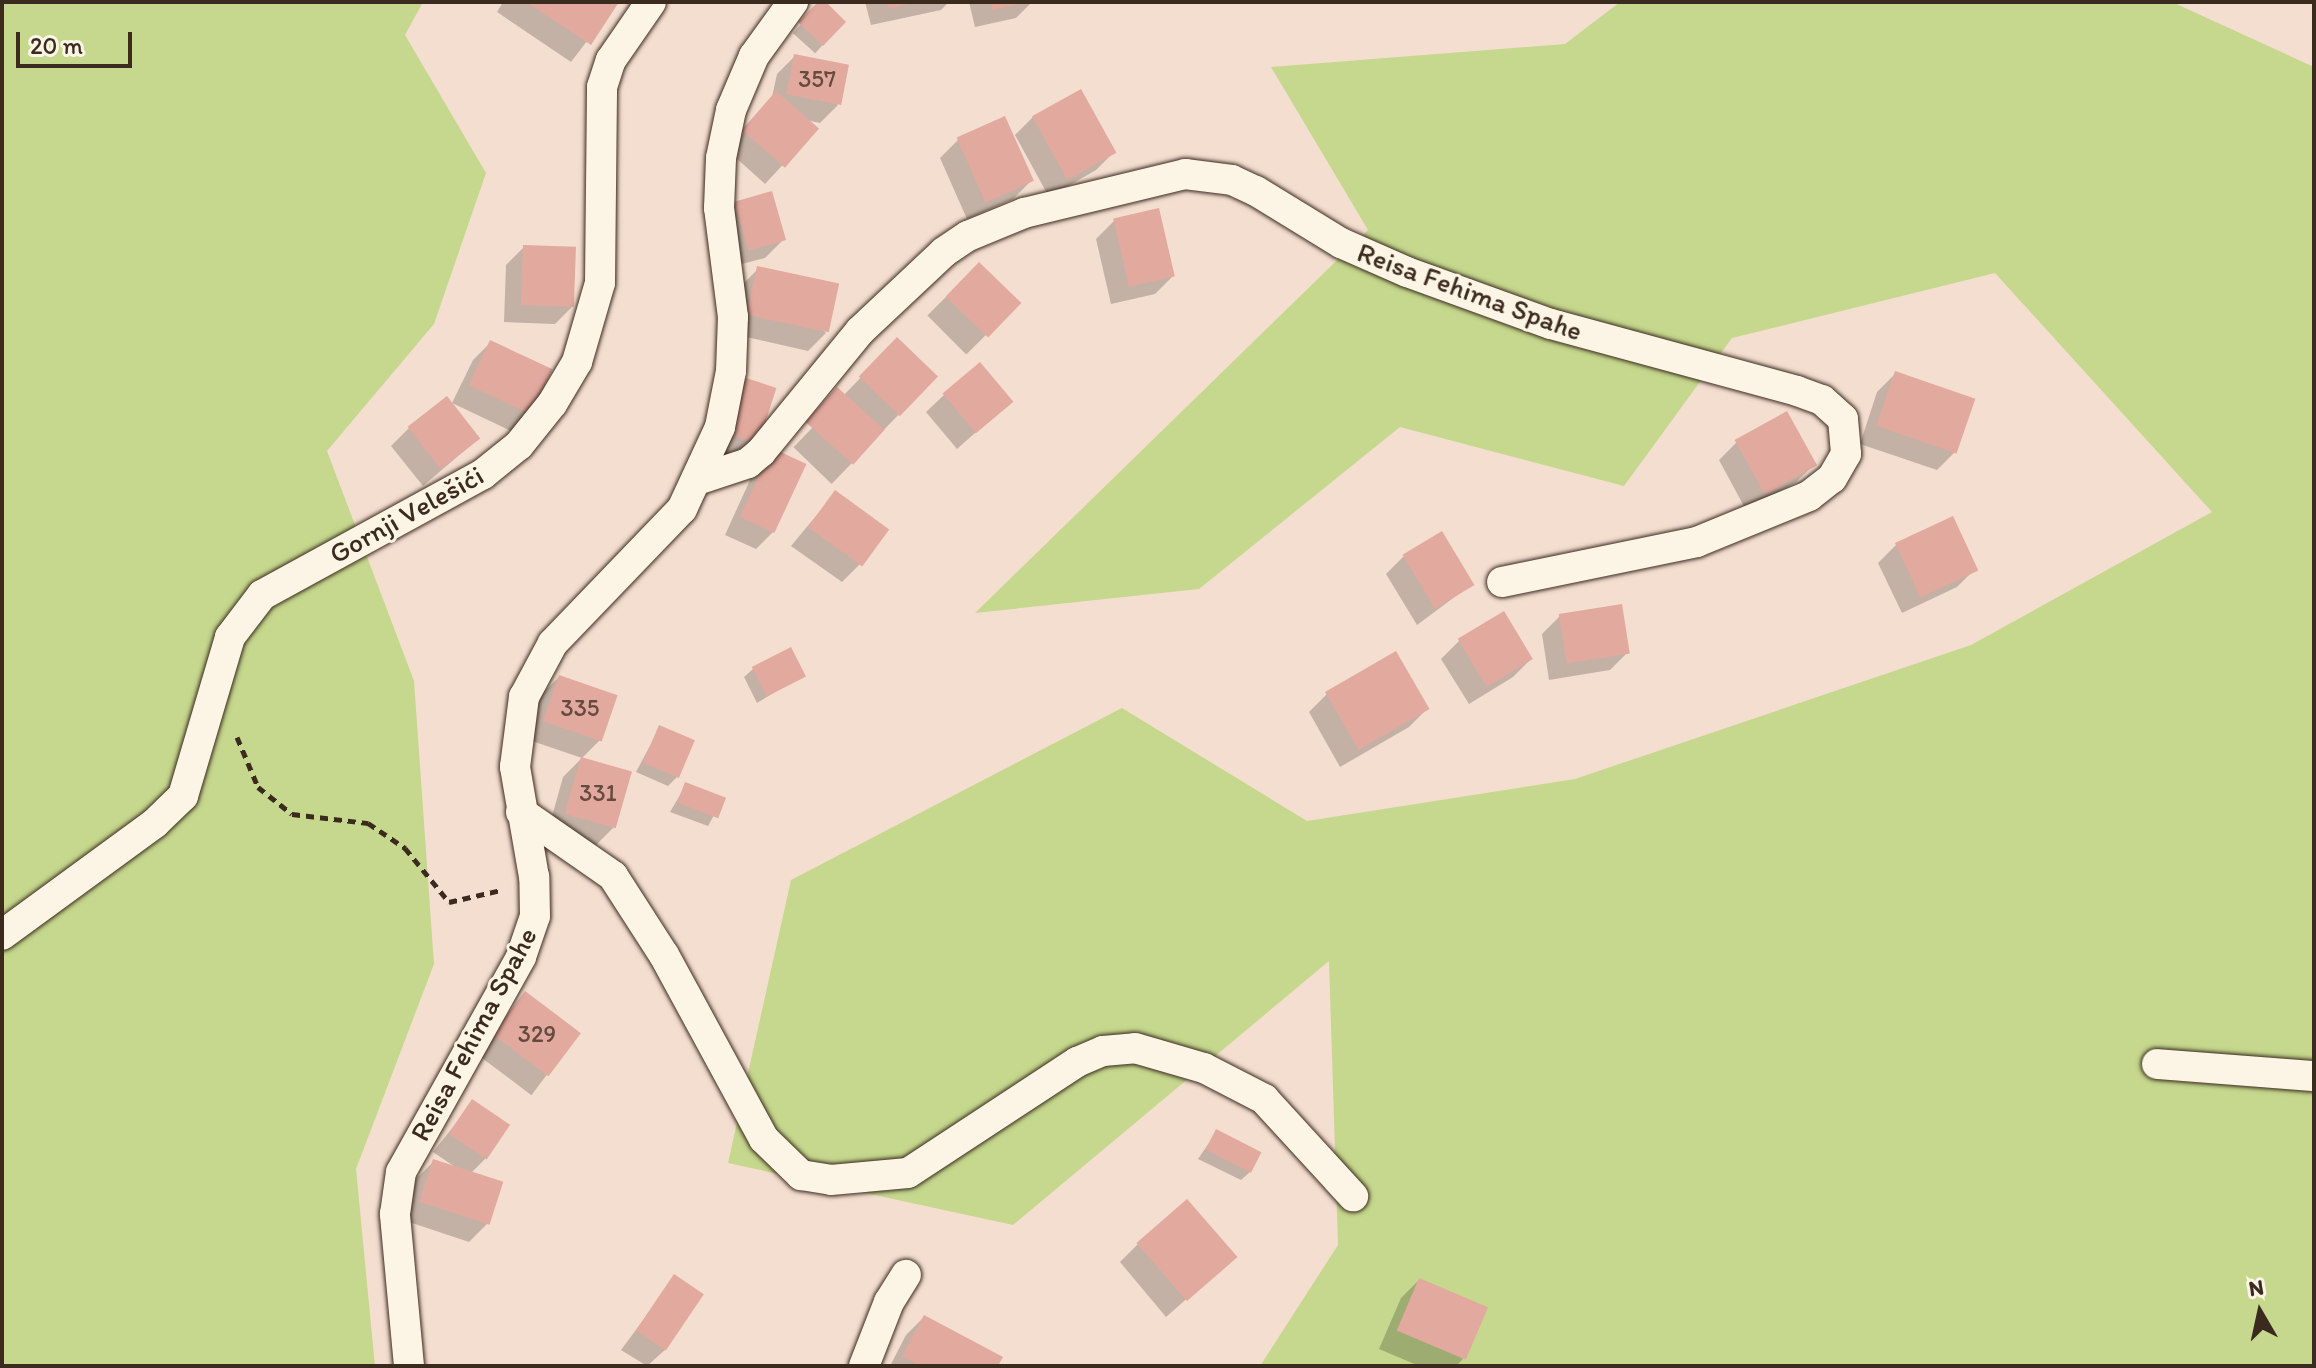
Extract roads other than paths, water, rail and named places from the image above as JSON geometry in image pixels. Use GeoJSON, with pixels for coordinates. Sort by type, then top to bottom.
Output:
{"type":"FeatureCollection","features":[{"type":"Feature","properties":{"kind":"street","name":"Gornji Velešići"},"geometry":{"type":"LineString","coordinates":[[2,935],[155,823],[183,796],[238,622],[262,595],[483,474],[519,445],[552,404],[582,350],[600,283],[602,87],[611,60],[651,2]]}},
{"type":"Feature","properties":{"kind":"street","name":"Reisa Fehima Spahe"},"geometry":{"type":"LineString","coordinates":[[409,1366],[396,1192],[418,1135],[521,957],[535,916],[534,877],[521,812],[516,732],[535,669],[609,582],[662,533],[700,479],[720,427],[731,371],[733,317],[719,208],[721,158],[731,110],[754,56],[793,2]]}},
{"type":"Feature","properties":{"kind":"street","name":"Reisa Fehima Spahe"},"geometry":{"type":"LineString","coordinates":[[700,479],[738,467],[761,452],[860,331],[944,252],[968,236],[1024,213],[1185,174],[1244,185],[1341,243],[1407,272],[1551,324],[1810,396],[1843,419],[1846,454],[1832,478],[1809,496],[1697,542],[1502,582]]}},
{"type":"Feature","properties":{"kind":"street"},"geometry":{"type":"LineString","coordinates":[[521,812],[613,876],[664,955],[764,1139],[801,1175],[831,1180],[908,1173],[1077,1062],[1103,1051],[1135,1048],[1204,1068],[1264,1099],[1353,1196]]}},
{"type":"Feature","properties":{"kind":"street"},"geometry":{"type":"LineString","coordinates":[[2157,1064],[2314,1076]]}},
{"type":"Feature","properties":{"kind":"street"},"geometry":{"type":"LineString","coordinates":[[864,1366],[889,1302],[906,1275]]}}]}
